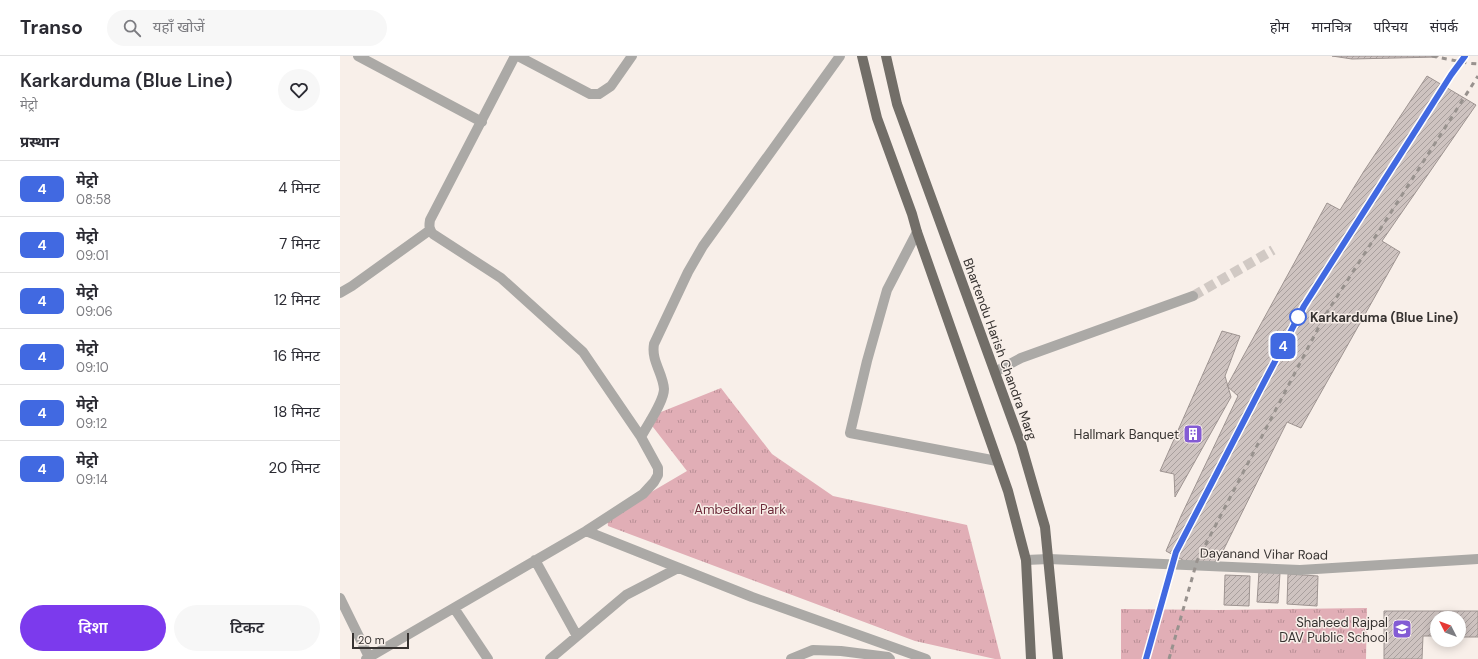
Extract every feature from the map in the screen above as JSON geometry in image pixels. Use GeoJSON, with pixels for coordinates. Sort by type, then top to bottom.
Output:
{"type":"FeatureCollection","features":[{"type":"Feature","properties":{"kind":"main road"},"geometry":{"type":"LineString","coordinates":[[862,56],[877,118],[912,214],[1008,491],[1026,560],[1031,659]]}},
{"type":"Feature","properties":{"kind":"main road","name":"Bhartendu Harish Chandra Marg"},"geometry":{"type":"LineString","coordinates":[[886,56],[898,104],[1021,444],[1045,527],[1058,659]]}},
{"type":"Feature","properties":{"kind":"street"},"geometry":{"type":"LineString","coordinates":[[358,56],[482,122]]}},
{"type":"Feature","properties":{"kind":"street"},"geometry":{"type":"LineString","coordinates":[[340,598],[368,658],[586,531],[643,494],[658,475],[658,468],[641,437],[583,352],[501,278],[433,234],[429,226],[430,220],[516,56],[590,94],[599,94],[611,86],[632,56]]}},
{"type":"Feature","properties":{"kind":"street"},"geometry":{"type":"LineString","coordinates":[[641,437],[660,402],[664,390],[653,355],[654,344],[688,272],[703,246],[840,56]]}},
{"type":"Feature","properties":{"kind":"street"},"geometry":{"type":"LineString","coordinates":[[340,293],[430,230]]}},
{"type":"Feature","properties":{"kind":"street"},"geometry":{"type":"LineString","coordinates":[[917,232],[887,290],[867,361],[850,433],[997,461]]}},
{"type":"Feature","properties":{"kind":"street"},"geometry":{"type":"LineString","coordinates":[[995,372],[1021,358],[1193,296]]}},
{"type":"Feature","properties":{"kind":"street"},"geometry":{"type":"LineString","coordinates":[[586,531],[752,597],[926,659]]}},
{"type":"Feature","properties":{"kind":"street","name":"Dayanand Vihar Road"},"geometry":{"type":"LineString","coordinates":[[1026,560],[1049,559],[1300,570],[1478,559]]}},
{"type":"Feature","properties":{"kind":"street"},"geometry":{"type":"LineString","coordinates":[[535,560],[576,636]]}},
{"type":"Feature","properties":{"kind":"street"},"geometry":{"type":"LineString","coordinates":[[550,659],[626,595],[678,568]]}},
{"type":"Feature","properties":{"kind":"street"},"geometry":{"type":"LineString","coordinates":[[454,608],[488,659]]}},
{"type":"Feature","properties":{"kind":"street"},"geometry":{"type":"LineString","coordinates":[[791,659],[813,650],[842,651],[888,657],[890,659]]}},
{"type":"Feature","properties":{"kind":"green space","name":"Ambedkar Park"},"geometry":{"type":"Polygon","coordinates":[[[721,388],[772,454],[833,496],[967,525],[1001,659],[995,659],[915,641],[608,526],[607,518],[687,471],[646,418],[721,388]]]}},
{"type":"Feature","properties":{"kind":"green space"},"geometry":{"type":"Polygon","coordinates":[[[1367,608],[1366,659],[1121,659],[1121,609],[1218,610],[1367,608]]]}},
{"type":"Feature","properties":{"kind":"building"},"geometry":{"type":"Polygon","coordinates":[[[1332,56],[1438,56],[1438,57],[1352,59],[1332,56]]]}},
{"type":"Feature","properties":{"kind":"building","name":"Karkarduma (Blue Line)"},"geometry":{"type":"Polygon","coordinates":[[[1427,76],[1476,105],[1382,241],[1400,252],[1301,428],[1287,422],[1214,569],[1192,565],[1166,551],[1238,396],[1227,386],[1327,203],[1340,210],[1427,76]]]}},
{"type":"Feature","properties":{"kind":"building","name":"Hallmark Banquet"},"geometry":{"type":"Polygon","coordinates":[[[1222,331],[1240,336],[1225,376],[1231,397],[1175,497],[1174,474],[1160,471],[1222,331]]]}},
{"type":"Feature","properties":{"kind":"building"},"geometry":{"type":"Polygon","coordinates":[[[1259,572],[1280,573],[1278,603],[1257,602],[1259,572]]]}},
{"type":"Feature","properties":{"kind":"building"},"geometry":{"type":"Polygon","coordinates":[[[1288,574],[1318,576],[1317,606],[1287,604],[1288,574]]]}},
{"type":"Feature","properties":{"kind":"building"},"geometry":{"type":"Polygon","coordinates":[[[1225,575],[1250,576],[1249,606],[1224,605],[1225,575]]]}},
{"type":"Feature","properties":{"kind":"building"},"geometry":{"type":"Polygon","coordinates":[[[1384,611],[1430,611],[1430,636],[1423,636],[1422,659],[1384,659],[1384,611]]]}},
{"type":"Feature","properties":{"kind":"building"},"geometry":{"type":"Polygon","coordinates":[[[1466,611],[1478,611],[1478,637],[1466,637],[1466,611]]]}},
{"type":"Feature","properties":{"kind":"tunnel"},"geometry":{"type":"LineString","coordinates":[[1193,296],[1273,250]]}},
{"type":"Feature","properties":{"kind":"railway"},"geometry":{"type":"LineString","coordinates":[[1432,56],[1478,64]]}},
{"type":"Feature","properties":{"kind":"railway"},"geometry":{"type":"LineString","coordinates":[[1146,659],[1176,552],[1304,306],[1451,75],[1465,56]]}},
{"type":"Feature","properties":{"kind":"railway"},"geometry":{"type":"LineString","coordinates":[[1169,659],[1197,561],[1324,317],[1478,76]]}},
{"type":"Feature","properties":{"kind":"metro line","name":"4"},"geometry":{"type":"LineString","coordinates":[[1146,659],[1176,552],[1304,306],[1451,75],[1465,56]]}},
{"type":"Feature","properties":{"kind":"place","name":"Karkarduma (Blue Line)"},"geometry":{"type":"Point","coordinates":[1298,317]}},
{"type":"Feature","properties":{"kind":"place","name":"Hallmark Banquet"},"geometry":{"type":"Point","coordinates":[1193,434]}},
{"type":"Feature","properties":{"kind":"place","name":"Shaheed Rajpal DAV Public School"},"geometry":{"type":"Point","coordinates":[1402,629]}}]}
